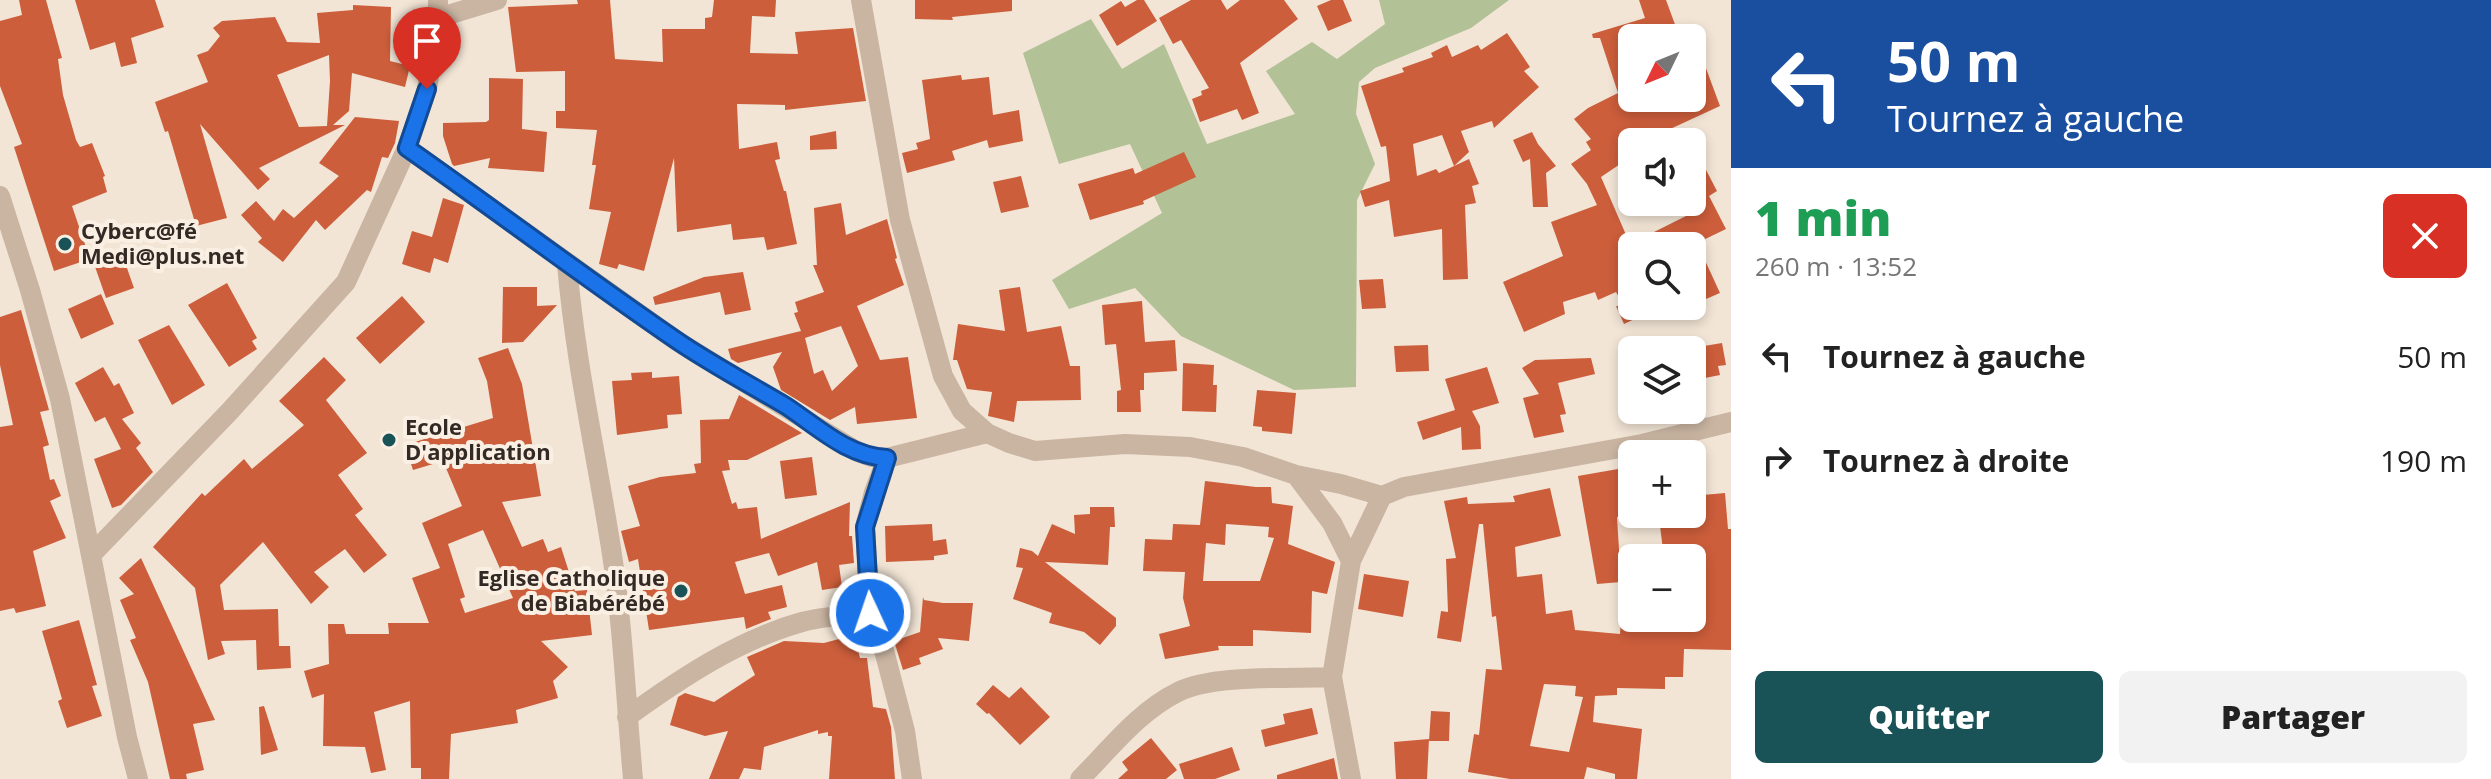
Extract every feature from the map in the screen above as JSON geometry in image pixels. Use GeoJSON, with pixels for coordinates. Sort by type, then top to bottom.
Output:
{"type":"FeatureCollection","features":[{"type":"Feature","properties":{"kind":"street"},"geometry":{"type":"LineString","coordinates":[[91,555],[230,411],[346,282],[407,148],[427,89],[438,9],[497,0]]}},
{"type":"Feature","properties":{"kind":"street"},"geometry":{"type":"LineString","coordinates":[[861,0],[900,220],[943,376],[962,411],[987,433],[1035,451],[1125,444],[1190,447],[1243,457],[1296,475],[1382,496],[1404,487],[1642,444],[1731,422]]}},
{"type":"Feature","properties":{"kind":"street"},"geometry":{"type":"LineString","coordinates":[[407,148],[677,341],[858,452],[887,458],[987,433]]}},
{"type":"Feature","properties":{"kind":"street"},"geometry":{"type":"LineString","coordinates":[[0,196],[60,399],[138,779]]}},
{"type":"Feature","properties":{"kind":"street"},"geometry":{"type":"LineString","coordinates":[[567,264],[572,324],[622,634],[633,779]]}},
{"type":"Feature","properties":{"kind":"street"},"geometry":{"type":"LineString","coordinates":[[887,458],[865,527],[870,613],[885,654],[905,731],[912,779]]}},
{"type":"Feature","properties":{"kind":"street"},"geometry":{"type":"LineString","coordinates":[[1296,475],[1332,523],[1351,561]]}},
{"type":"Feature","properties":{"kind":"street"},"geometry":{"type":"LineString","coordinates":[[1351,779],[1332,677],[1351,561],[1382,496]]}},
{"type":"Feature","properties":{"kind":"street"},"geometry":{"type":"LineString","coordinates":[[627,717],[703,666],[760,637],[804,622],[870,613]]}},
{"type":"Feature","properties":{"kind":"street"},"geometry":{"type":"LineString","coordinates":[[1080,779],[1155,706],[1180,691],[1209,683],[1332,677]]}},
{"type":"Feature","properties":{"kind":"green space"},"geometry":{"type":"Polygon","coordinates":[[[1379,0],[1509,0],[1471,28],[1375,68],[1359,82],[1356,114],[1375,164],[1357,200],[1356,387],[1294,390],[1181,336],[1135,288],[1069,309],[1052,280],[1162,213],[1130,144],[1059,164],[1023,53],[1091,19],[1122,69],[1164,44],[1207,144],[1295,114],[1266,71],[1312,42],[1337,59],[1385,24],[1379,0]]]}},
{"type":"Feature","properties":{"kind":"building"},"geometry":{"type":"Polygon","coordinates":[[[19,0],[46,0],[62,58],[58,59],[63,95],[76,140],[80,147],[92,143],[105,176],[107,192],[72,206],[90,259],[54,271],[14,147],[22,144],[0,86],[0,21],[22,15],[19,0]]]}},
{"type":"Feature","properties":{"kind":"building"},"geometry":{"type":"Polygon","coordinates":[[[75,0],[155,0],[164,27],[131,38],[137,63],[121,67],[115,42],[90,50],[75,0]]]}},
{"type":"Feature","properties":{"kind":"building"},"geometry":{"type":"Polygon","coordinates":[[[577,0],[610,0],[615,59],[663,62],[662,29],[705,29],[705,18],[712,17],[714,0],[776,0],[775,17],[752,16],[750,53],[798,54],[795,32],[853,28],[866,101],[785,110],[785,105],[737,104],[739,149],[777,142],[780,159],[775,160],[786,191],[797,244],[767,250],[764,237],[733,240],[731,224],[677,232],[674,158],[644,271],[619,264],[617,269],[599,264],[611,212],[589,209],[596,165],[592,165],[597,130],[556,128],[556,111],[565,111],[565,71],[516,72],[508,7],[578,4],[577,0]]]}},
{"type":"Feature","properties":{"kind":"building"},"geometry":{"type":"Polygon","coordinates":[[[915,0],[1012,0],[1012,11],[952,17],[953,20],[915,19],[915,0]]]}},
{"type":"Feature","properties":{"kind":"building"},"geometry":{"type":"Polygon","coordinates":[[[1137,0],[1144,0],[1157,21],[1117,46],[1099,15],[1121,1],[1125,7],[1137,0]]]}},
{"type":"Feature","properties":{"kind":"building"},"geometry":{"type":"Polygon","coordinates":[[[1191,0],[1221,0],[1227,10],[1240,0],[1284,0],[1298,19],[1240,63],[1259,113],[1242,120],[1237,109],[1200,122],[1192,99],[1209,88],[1181,40],[1173,44],[1159,18],[1191,0]]]}},
{"type":"Feature","properties":{"kind":"building"},"geometry":{"type":"Polygon","coordinates":[[[1331,0],[1343,0],[1352,21],[1328,31],[1317,6],[1331,0]]]}},
{"type":"Feature","properties":{"kind":"building"},"geometry":{"type":"Polygon","coordinates":[[[1639,0],[1666,0],[1675,24],[1625,24],[1645,18],[1639,0]]]}},
{"type":"Feature","properties":{"kind":"building"},"geometry":{"type":"Polygon","coordinates":[[[353,5],[391,7],[390,61],[410,66],[405,87],[352,73],[349,111],[333,125],[345,125],[259,168],[270,179],[258,190],[200,124],[227,218],[196,226],[168,131],[165,132],[155,102],[208,82],[197,55],[208,51],[220,36],[213,28],[222,21],[275,17],[287,42],[320,43],[317,13],[353,10],[353,5]],[[329,55],[277,75],[299,127],[327,126],[329,55]]]}},
{"type":"Feature","properties":{"kind":"building"},"geometry":{"type":"Polygon","coordinates":[[[1618,26],[1618,93],[1600,38],[1593,38],[1592,34],[1618,26]]]}},
{"type":"Feature","properties":{"kind":"building"},"geometry":{"type":"Polygon","coordinates":[[[1507,33],[1530,67],[1524,71],[1539,87],[1494,128],[1492,121],[1461,131],[1469,152],[1454,166],[1469,159],[1479,184],[1472,186],[1476,203],[1465,205],[1468,279],[1443,280],[1442,229],[1394,237],[1389,200],[1365,207],[1360,191],[1390,181],[1386,146],[1381,147],[1361,86],[1404,72],[1402,68],[1433,57],[1431,53],[1447,45],[1452,57],[1478,45],[1481,50],[1507,33]],[[1442,135],[1413,144],[1417,176],[1436,169],[1439,173],[1454,166],[1442,135]]]}},
{"type":"Feature","properties":{"kind":"building"},"geometry":{"type":"Polygon","coordinates":[[[1706,68],[1720,106],[1672,128],[1618,128],[1618,165],[1601,177],[1625,232],[1618,232],[1618,296],[1616,292],[1598,300],[1595,292],[1563,302],[1565,314],[1524,332],[1503,282],[1563,256],[1551,222],[1597,205],[1587,184],[1571,164],[1591,150],[1586,142],[1591,139],[1574,119],[1618,93],[1618,112],[1706,112],[1706,68]]]}},
{"type":"Feature","properties":{"kind":"building"},"geometry":{"type":"Polygon","coordinates":[[[961,75],[962,80],[989,77],[993,115],[1019,110],[1023,141],[989,148],[987,140],[952,151],[955,160],[907,173],[902,153],[918,149],[916,143],[930,139],[922,80],[961,75]]]}},
{"type":"Feature","properties":{"kind":"building"},"geometry":{"type":"Polygon","coordinates":[[[489,78],[523,79],[522,129],[547,132],[544,172],[488,168],[490,158],[452,164],[443,136],[443,123],[489,120],[489,78]]]}},
{"type":"Feature","properties":{"kind":"building"},"geometry":{"type":"Polygon","coordinates":[[[355,117],[399,121],[395,143],[388,158],[382,157],[371,192],[367,190],[325,230],[316,220],[283,262],[258,242],[262,238],[241,215],[256,201],[274,221],[283,209],[294,218],[339,176],[319,163],[355,117]]]}},
{"type":"Feature","properties":{"kind":"building"},"geometry":{"type":"Polygon","coordinates":[[[836,131],[837,149],[810,150],[810,136],[836,131]]]}},
{"type":"Feature","properties":{"kind":"building"},"geometry":{"type":"Polygon","coordinates":[[[1532,132],[1556,166],[1546,173],[1548,207],[1533,207],[1530,159],[1523,162],[1513,140],[1532,132]]]}},
{"type":"Feature","properties":{"kind":"building"},"geometry":{"type":"Polygon","coordinates":[[[1184,152],[1196,177],[1143,201],[1144,204],[1090,220],[1078,184],[1133,168],[1135,174],[1184,152]]]}},
{"type":"Feature","properties":{"kind":"building"},"geometry":{"type":"Polygon","coordinates":[[[1706,170],[1717,191],[1709,196],[1726,229],[1706,239],[1706,232],[1654,232],[1686,216],[1706,216],[1706,170]]]}},
{"type":"Feature","properties":{"kind":"building"},"geometry":{"type":"Polygon","coordinates":[[[1021,176],[1029,207],[1001,213],[993,182],[1021,176]]]}},
{"type":"Feature","properties":{"kind":"building"},"geometry":{"type":"Polygon","coordinates":[[[443,198],[464,205],[448,263],[434,258],[430,273],[402,264],[412,231],[432,237],[443,198]]]}},
{"type":"Feature","properties":{"kind":"building"},"geometry":{"type":"Polygon","coordinates":[[[841,203],[846,235],[887,219],[904,285],[857,306],[880,360],[908,357],[917,418],[857,424],[855,407],[830,420],[781,390],[773,367],[782,352],[738,363],[731,359],[728,349],[801,331],[794,313],[798,312],[795,302],[824,292],[813,265],[817,265],[814,208],[841,203]],[[841,326],[805,338],[814,374],[823,370],[832,391],[858,366],[841,326]]]}},
{"type":"Feature","properties":{"kind":"building"},"geometry":{"type":"Polygon","coordinates":[[[121,251],[134,288],[106,298],[93,261],[121,251]]]}},
{"type":"Feature","properties":{"kind":"building"},"geometry":{"type":"Polygon","coordinates":[[[1706,263],[1720,293],[1706,299],[1706,263]]]}},
{"type":"Feature","properties":{"kind":"building"},"geometry":{"type":"Polygon","coordinates":[[[743,272],[751,310],[725,315],[720,292],[655,305],[653,297],[704,277],[743,272]]]}},
{"type":"Feature","properties":{"kind":"building"},"geometry":{"type":"Polygon","coordinates":[[[1383,279],[1386,308],[1362,309],[1359,280],[1383,279]]]}},
{"type":"Feature","properties":{"kind":"building"},"geometry":{"type":"Polygon","coordinates":[[[227,283],[257,338],[252,341],[257,349],[229,367],[188,305],[227,283]]]}},
{"type":"Feature","properties":{"kind":"building"},"geometry":{"type":"Polygon","coordinates":[[[503,287],[537,287],[537,306],[557,305],[523,342],[502,343],[503,287]]]}},
{"type":"Feature","properties":{"kind":"building"},"geometry":{"type":"Polygon","coordinates":[[[1020,287],[1027,332],[1061,326],[1070,366],[1080,366],[1081,400],[1017,401],[1014,422],[988,416],[992,392],[967,389],[957,360],[953,360],[958,324],[1005,331],[999,290],[1020,287]]]}},
{"type":"Feature","properties":{"kind":"building"},"geometry":{"type":"Polygon","coordinates":[[[101,294],[114,324],[81,339],[68,309],[101,294]]]}},
{"type":"Feature","properties":{"kind":"building"},"geometry":{"type":"Polygon","coordinates":[[[402,296],[425,322],[380,364],[356,338],[402,296]]]}},
{"type":"Feature","properties":{"kind":"building"},"geometry":{"type":"Polygon","coordinates":[[[1142,301],[1145,342],[1175,340],[1177,371],[1144,373],[1144,390],[1140,390],[1141,412],[1117,412],[1117,391],[1121,390],[1116,344],[1105,345],[1102,305],[1142,301]]]}},
{"type":"Feature","properties":{"kind":"building"},"geometry":{"type":"Polygon","coordinates":[[[21,310],[49,410],[40,412],[49,445],[43,447],[50,480],[54,479],[61,496],[50,501],[66,538],[33,551],[46,606],[16,613],[14,608],[0,611],[0,427],[13,425],[0,365],[0,317],[21,310]]]}},
{"type":"Feature","properties":{"kind":"building"},"geometry":{"type":"Polygon","coordinates":[[[169,325],[205,385],[172,405],[138,340],[169,325]]]}},
{"type":"Feature","properties":{"kind":"building"},"geometry":{"type":"Polygon","coordinates":[[[1722,343],[1726,365],[1718,366],[1720,375],[1706,378],[1706,346],[1722,343]]]}},
{"type":"Feature","properties":{"kind":"building"},"geometry":{"type":"Polygon","coordinates":[[[1428,345],[1429,371],[1396,372],[1394,346],[1428,345]]]}},
{"type":"Feature","properties":{"kind":"building"},"geometry":{"type":"Polygon","coordinates":[[[508,348],[522,384],[541,496],[502,502],[522,547],[543,539],[548,552],[561,547],[575,591],[587,590],[592,635],[541,641],[568,667],[553,681],[558,698],[516,710],[518,723],[451,734],[449,779],[421,779],[421,768],[411,768],[410,701],[374,712],[386,770],[371,773],[365,747],[323,746],[324,694],[312,698],[304,671],[329,664],[328,624],[344,624],[346,634],[389,634],[388,623],[429,623],[412,578],[440,568],[422,523],[462,506],[443,461],[413,470],[405,445],[493,418],[487,381],[478,358],[508,348]],[[483,530],[448,544],[465,597],[460,599],[465,613],[513,598],[483,530]]]}},
{"type":"Feature","properties":{"kind":"building"},"geometry":{"type":"Polygon","coordinates":[[[324,357],[346,380],[326,400],[367,453],[338,475],[363,509],[355,515],[387,555],[364,573],[345,549],[314,572],[329,587],[311,604],[263,542],[220,585],[224,610],[278,609],[279,646],[290,646],[291,668],[257,670],[256,640],[221,641],[225,654],[208,660],[195,588],[153,547],[202,493],[205,496],[244,459],[252,469],[304,425],[279,401],[324,357]]]}},
{"type":"Feature","properties":{"kind":"building"},"geometry":{"type":"Polygon","coordinates":[[[1591,358],[1595,374],[1558,383],[1566,414],[1560,415],[1564,432],[1534,438],[1523,398],[1539,394],[1522,368],[1535,360],[1591,358]]]}},
{"type":"Feature","properties":{"kind":"building"},"geometry":{"type":"Polygon","coordinates":[[[1183,363],[1214,365],[1216,412],[1182,411],[1183,363]]]}},
{"type":"Feature","properties":{"kind":"building"},"geometry":{"type":"Polygon","coordinates":[[[103,367],[114,386],[119,383],[134,413],[122,419],[141,443],[136,448],[153,472],[121,505],[112,508],[94,459],[121,449],[105,417],[95,422],[75,383],[103,367]]]}},
{"type":"Feature","properties":{"kind":"building"},"geometry":{"type":"Polygon","coordinates":[[[1487,367],[1499,403],[1472,411],[1480,426],[1481,449],[1462,450],[1461,427],[1423,440],[1417,422],[1455,410],[1445,379],[1487,367]]]}},
{"type":"Feature","properties":{"kind":"building"},"geometry":{"type":"Polygon","coordinates":[[[652,372],[652,378],[679,376],[682,414],[667,415],[668,428],[617,435],[612,381],[632,380],[631,373],[652,372]]]}},
{"type":"Feature","properties":{"kind":"building"},"geometry":{"type":"Polygon","coordinates":[[[1257,390],[1296,393],[1292,434],[1262,431],[1262,427],[1253,426],[1257,390]]]}},
{"type":"Feature","properties":{"kind":"building"},"geometry":{"type":"Polygon","coordinates":[[[739,395],[802,433],[747,460],[728,460],[730,470],[722,471],[732,504],[736,502],[738,509],[757,507],[761,539],[850,502],[849,536],[852,536],[854,563],[839,565],[842,587],[822,590],[817,562],[778,576],[769,553],[735,562],[745,594],[782,585],[787,607],[768,612],[771,619],[746,629],[744,617],[649,630],[638,559],[629,562],[621,531],[640,526],[628,486],[660,477],[696,473],[694,464],[701,463],[700,420],[729,419],[739,395]]]}},
{"type":"Feature","properties":{"kind":"building"},"geometry":{"type":"Polygon","coordinates":[[[812,457],[817,495],[785,499],[780,461],[812,457]]]}},
{"type":"Feature","properties":{"kind":"building"},"geometry":{"type":"Polygon","coordinates":[[[1618,469],[1618,582],[1597,584],[1578,476],[1618,469]]]}},
{"type":"Feature","properties":{"kind":"building"},"geometry":{"type":"Polygon","coordinates":[[[1205,481],[1271,487],[1272,503],[1293,506],[1288,544],[1335,562],[1327,594],[1312,591],[1311,633],[1253,630],[1253,646],[1218,646],[1219,650],[1165,659],[1159,634],[1190,626],[1183,598],[1185,572],[1143,571],[1145,539],[1172,540],[1173,524],[1200,525],[1205,481]],[[1226,524],[1225,545],[1206,543],[1203,581],[1260,581],[1274,538],[1268,537],[1269,527],[1226,524]]]}},
{"type":"Feature","properties":{"kind":"building"},"geometry":{"type":"Polygon","coordinates":[[[1550,488],[1561,536],[1515,547],[1517,577],[1542,574],[1546,614],[1572,610],[1575,630],[1620,634],[1706,632],[1706,544],[1662,544],[1660,528],[1706,528],[1706,495],[1725,493],[1728,529],[1731,529],[1731,650],[1684,649],[1683,677],[1665,677],[1665,689],[1617,688],[1617,695],[1595,696],[1593,722],[1642,729],[1637,779],[1615,779],[1615,774],[1587,767],[1584,779],[1510,779],[1468,772],[1474,734],[1479,735],[1486,669],[1502,670],[1496,616],[1492,617],[1483,524],[1479,524],[1461,642],[1437,638],[1441,611],[1448,612],[1446,559],[1456,558],[1444,501],[1467,497],[1468,504],[1515,502],[1513,496],[1550,488]],[[1544,684],[1530,746],[1569,752],[1583,697],[1575,696],[1576,686],[1544,684]]]}},
{"type":"Feature","properties":{"kind":"building"},"geometry":{"type":"Polygon","coordinates":[[[1090,507],[1114,507],[1115,527],[1110,527],[1108,565],[1045,562],[1116,618],[1116,626],[1100,645],[1084,632],[1049,623],[1052,613],[1013,599],[1023,568],[1016,567],[1020,548],[1038,556],[1052,524],[1075,534],[1074,515],[1090,514],[1090,507]]]}},
{"type":"Feature","properties":{"kind":"building"},"geometry":{"type":"Polygon","coordinates":[[[932,524],[933,541],[946,539],[948,554],[934,556],[934,560],[886,562],[885,526],[932,524]]]}},
{"type":"Feature","properties":{"kind":"building"},"geometry":{"type":"Polygon","coordinates":[[[141,558],[215,720],[193,724],[204,770],[186,774],[187,779],[170,779],[148,682],[130,640],[136,638],[120,600],[134,594],[119,578],[141,558]]]}},
{"type":"Feature","properties":{"kind":"building"},"geometry":{"type":"Polygon","coordinates":[[[1364,574],[1409,581],[1403,617],[1358,609],[1364,574]]]}},
{"type":"Feature","properties":{"kind":"building"},"geometry":{"type":"Polygon","coordinates":[[[923,597],[924,600],[943,603],[973,603],[969,641],[938,638],[943,649],[919,658],[921,664],[903,670],[894,641],[920,632],[923,597]]]}},
{"type":"Feature","properties":{"kind":"building"},"geometry":{"type":"Polygon","coordinates":[[[79,620],[97,685],[92,686],[102,716],[67,728],[42,631],[79,620]]]}},
{"type":"Feature","properties":{"kind":"building"},"geometry":{"type":"Polygon","coordinates":[[[854,635],[860,658],[867,658],[873,707],[886,709],[891,727],[895,779],[829,779],[832,736],[828,736],[828,732],[818,734],[818,730],[764,747],[761,770],[744,768],[739,779],[709,779],[728,731],[705,736],[670,725],[678,697],[685,693],[714,702],[755,675],[747,657],[784,641],[824,643],[854,635]]]}},
{"type":"Feature","properties":{"kind":"building"},"geometry":{"type":"Polygon","coordinates":[[[993,685],[1009,698],[1021,687],[1050,717],[1020,745],[976,704],[993,685]]]}},
{"type":"Feature","properties":{"kind":"building"},"geometry":{"type":"Polygon","coordinates":[[[264,706],[278,750],[261,755],[259,707],[264,706]]]}},
{"type":"Feature","properties":{"kind":"building"},"geometry":{"type":"Polygon","coordinates":[[[1312,708],[1318,734],[1265,747],[1261,730],[1285,724],[1283,714],[1312,708]]]}},
{"type":"Feature","properties":{"kind":"building"},"geometry":{"type":"Polygon","coordinates":[[[1431,711],[1450,712],[1449,741],[1429,741],[1431,711]]]}},
{"type":"Feature","properties":{"kind":"building"},"geometry":{"type":"Polygon","coordinates":[[[1151,738],[1177,770],[1166,779],[1118,779],[1128,770],[1122,762],[1151,738]]]}},
{"type":"Feature","properties":{"kind":"building"},"geometry":{"type":"Polygon","coordinates":[[[1429,739],[1427,779],[1396,779],[1394,742],[1429,739]]]}},
{"type":"Feature","properties":{"kind":"building"},"geometry":{"type":"Polygon","coordinates":[[[1232,747],[1240,770],[1215,779],[1184,779],[1179,764],[1232,747]]]}},
{"type":"Feature","properties":{"kind":"building"},"geometry":{"type":"Polygon","coordinates":[[[1334,758],[1338,779],[1277,779],[1277,775],[1334,758]]]}},
{"type":"Feature","properties":{"kind":"place","name":"Cyberc@fé Medi@plus.net"},"geometry":{"type":"Point","coordinates":[65,244]}},
{"type":"Feature","properties":{"kind":"place","name":"Ecole D'application"},"geometry":{"type":"Point","coordinates":[389,440]}},
{"type":"Feature","properties":{"kind":"place","name":"Eglise Catholique de Biabérébé"},"geometry":{"type":"Point","coordinates":[681,591]}},
{"type":"Feature","properties":{"kind":"route"},"geometry":{"type":"LineString","coordinates":[[427,89],[407,148],[677,341],[789,408],[825,434],[858,452],[887,458],[865,527],[870,613]]}}]}
